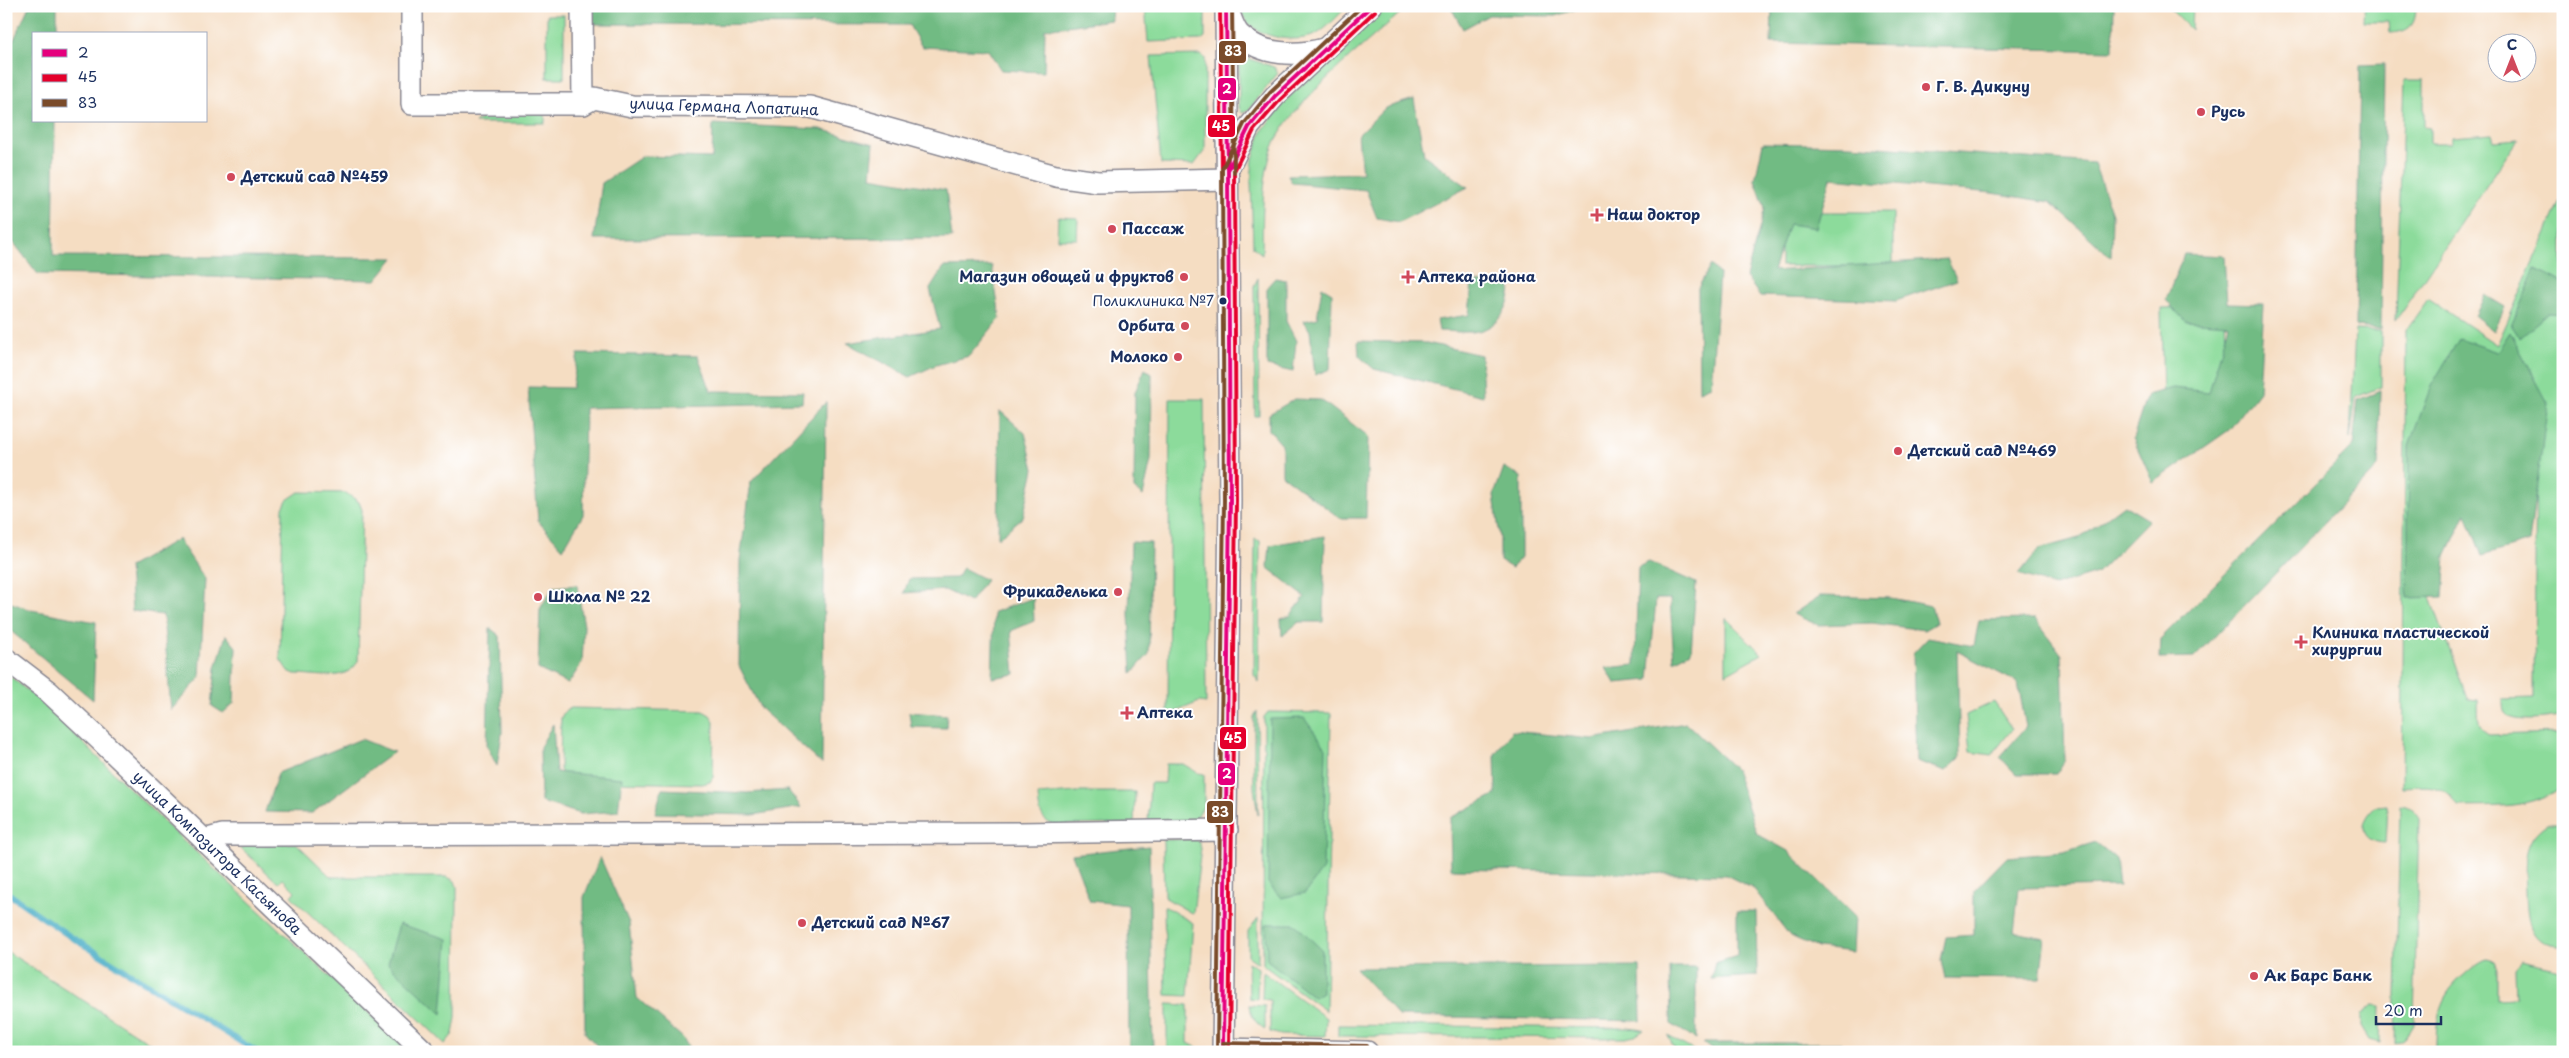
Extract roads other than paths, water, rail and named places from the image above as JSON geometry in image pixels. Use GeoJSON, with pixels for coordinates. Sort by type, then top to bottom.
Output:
{"type":"FeatureCollection","features":[{"type":"Feature","properties":{"kind":"street","name":"улица Германа Лопатина"},"geometry":{"type":"LineString","coordinates":[[412,6],[412,104],[583,104],[594,98],[632,106],[810,107],[1056,176],[1098,182],[1156,182],[1228,175]]}},
{"type":"Feature","properties":{"kind":"street"},"geometry":{"type":"LineString","coordinates":[[582,6],[583,104]]}},
{"type":"Feature","properties":{"kind":"street"},"geometry":{"type":"LineString","coordinates":[[1226,6],[1238,34],[1257,47],[1279,52],[1304,54],[1324,49]]}},
{"type":"Feature","properties":{"kind":"street"},"geometry":{"type":"LineString","coordinates":[[1226,6],[1230,500],[1223,1051],[1367,1052]]}},
{"type":"Feature","properties":{"kind":"street"},"geometry":{"type":"LineString","coordinates":[[1228,175],[1249,127],[1275,96],[1371,6]]}},
{"type":"Feature","properties":{"kind":"street","name":"улица Композитора Касьянова"},"geometry":{"type":"LineString","coordinates":[[6,659],[48,691],[425,1052]]}},
{"type":"Feature","properties":{"kind":"street"},"geometry":{"type":"LineString","coordinates":[[204,840],[222,835],[1028,833],[1227,830]]}},
{"type":"Feature","properties":{"kind":"waterway"},"geometry":{"type":"LineString","coordinates":[[6,892],[68,935],[257,1052]]}},
{"type":"Feature","properties":{"kind":"place","name":"Г. В. Дикуну"},"geometry":{"type":"Point","coordinates":[1926,87]}},
{"type":"Feature","properties":{"kind":"place","name":"Русь"},"geometry":{"type":"Point","coordinates":[2201,112]}},
{"type":"Feature","properties":{"kind":"place","name":"Детский сад №459"},"geometry":{"type":"Point","coordinates":[231,177]}},
{"type":"Feature","properties":{"kind":"place","name":"Наш доктор"},"geometry":{"type":"Point","coordinates":[1597,215]}},
{"type":"Feature","properties":{"kind":"place","name":"Пассаж"},"geometry":{"type":"Point","coordinates":[1112,229]}},
{"type":"Feature","properties":{"kind":"place","name":"Магазин овощей и фруктов"},"geometry":{"type":"Point","coordinates":[1184,277]}},
{"type":"Feature","properties":{"kind":"place","name":"Аптека района"},"geometry":{"type":"Point","coordinates":[1408,277]}},
{"type":"Feature","properties":{"kind":"place","name":"Поликлиника №7"},"geometry":{"type":"Point","coordinates":[1223,301]}},
{"type":"Feature","properties":{"kind":"place","name":"Орбита"},"geometry":{"type":"Point","coordinates":[1185,326]}},
{"type":"Feature","properties":{"kind":"place","name":"Молоко"},"geometry":{"type":"Point","coordinates":[1178,357]}},
{"type":"Feature","properties":{"kind":"place","name":"Детский сад №469"},"geometry":{"type":"Point","coordinates":[1898,451]}},
{"type":"Feature","properties":{"kind":"place","name":"Фрикаделька"},"geometry":{"type":"Point","coordinates":[1118,592]}},
{"type":"Feature","properties":{"kind":"place","name":"Школа № 22"},"geometry":{"type":"Point","coordinates":[538,597]}},
{"type":"Feature","properties":{"kind":"place","name":"Клиника пластической хирургии"},"geometry":{"type":"Point","coordinates":[2301,642]}},
{"type":"Feature","properties":{"kind":"place","name":"Аптека"},"geometry":{"type":"Point","coordinates":[1127,713]}},
{"type":"Feature","properties":{"kind":"place","name":"Детский сад №67"},"geometry":{"type":"Point","coordinates":[802,923]}},
{"type":"Feature","properties":{"kind":"place","name":"Ак Барс Банк"},"geometry":{"type":"Point","coordinates":[2254,976]}}]}
